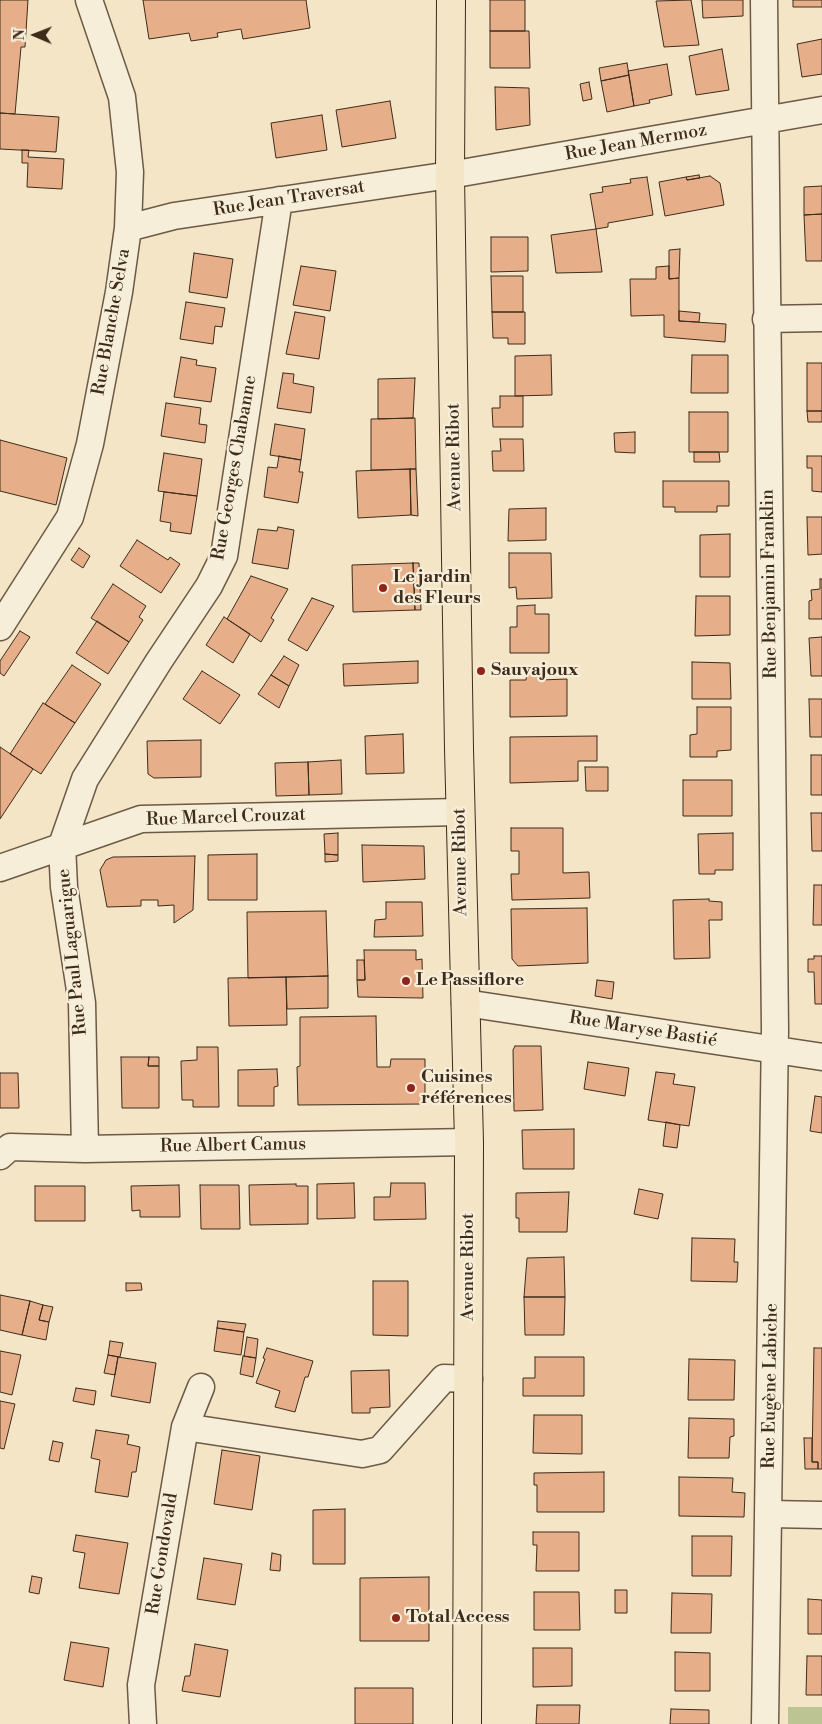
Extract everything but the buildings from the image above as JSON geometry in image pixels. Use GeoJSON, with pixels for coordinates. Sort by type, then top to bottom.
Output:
{"type":"FeatureCollection","features":[{"type":"Feature","properties":{"kind":"main road","name":"Avenue Ribot"},"geometry":{"type":"LineString","coordinates":[[451,0],[450,175],[460,812],[469,1142],[467,1724]]}},
{"type":"Feature","properties":{"kind":"street","name":"Rue Blanche Selva"},"geometry":{"type":"LineString","coordinates":[[0,627],[70,517],[90,444],[119,292],[128,228],[130,172],[122,97],[89,0]]}},
{"type":"Feature","properties":{"kind":"street","name":"Rue Benjamin Franklin"},"geometry":{"type":"LineString","coordinates":[[764,0],[775,1048]]}},
{"type":"Feature","properties":{"kind":"street","name":"Rue Jean Mermoz"},"geometry":{"type":"LineString","coordinates":[[450,175],[822,110]]}},
{"type":"Feature","properties":{"kind":"street","name":"Rue Jean Traversat"},"geometry":{"type":"LineString","coordinates":[[128,228],[174,216],[450,175]]}},
{"type":"Feature","properties":{"kind":"street","name":"Rue Georges Chabanne"},"geometry":{"type":"LineString","coordinates":[[62,845],[85,778],[158,661],[209,586],[224,556],[279,200]]}},
{"type":"Feature","properties":{"kind":"street"},"geometry":{"type":"LineString","coordinates":[[766,319],[822,318]]}},
{"type":"Feature","properties":{"kind":"street","name":"Rue Marcel Crouzat"},"geometry":{"type":"LineString","coordinates":[[0,868],[27,860],[62,845],[142,819],[460,812]]}},
{"type":"Feature","properties":{"kind":"street","name":"Rue Paul Laguarigue"},"geometry":{"type":"LineString","coordinates":[[62,845],[64,887],[82,1004],[85,1149]]}},
{"type":"Feature","properties":{"kind":"street","name":"Rue Maryse Bastié"},"geometry":{"type":"LineString","coordinates":[[465,1003],[775,1048],[822,1057]]}},
{"type":"Feature","properties":{"kind":"street","name":"Rue Eugène Labiche"},"geometry":{"type":"LineString","coordinates":[[765,1724],[770,1514],[775,1048]]}},
{"type":"Feature","properties":{"kind":"street","name":"Rue Albert Camus"},"geometry":{"type":"LineString","coordinates":[[0,1156],[10,1148],[85,1149],[469,1142]]}},
{"type":"Feature","properties":{"kind":"street"},"geometry":{"type":"LineString","coordinates":[[184,1427],[362,1454],[380,1450],[444,1378],[469,1379]]}},
{"type":"Feature","properties":{"kind":"street","name":"Rue Gondovald"},"geometry":{"type":"LineString","coordinates":[[142,1724],[142,1685],[184,1427],[201,1386]]}},
{"type":"Feature","properties":{"kind":"street"},"geometry":{"type":"LineString","coordinates":[[770,1514],[822,1515]]}},
{"type":"Feature","properties":{"kind":"green space"},"geometry":{"type":"Polygon","coordinates":[[[788,1707],[822,1707],[822,1724],[788,1724],[788,1707]]]}},
{"type":"Feature","properties":{"kind":"place","name":"Le jardin des Fleurs"},"geometry":{"type":"Point","coordinates":[383,588]}},
{"type":"Feature","properties":{"kind":"place","name":"Sauvajoux"},"geometry":{"type":"Point","coordinates":[481,671]}},
{"type":"Feature","properties":{"kind":"place","name":"Le Passiflore"},"geometry":{"type":"Point","coordinates":[406,981]}},
{"type":"Feature","properties":{"kind":"place","name":"Cuisines références"},"geometry":{"type":"Point","coordinates":[411,1088]}},
{"type":"Feature","properties":{"kind":"place","name":"Total Access"},"geometry":{"type":"Point","coordinates":[396,1618]}}]}
